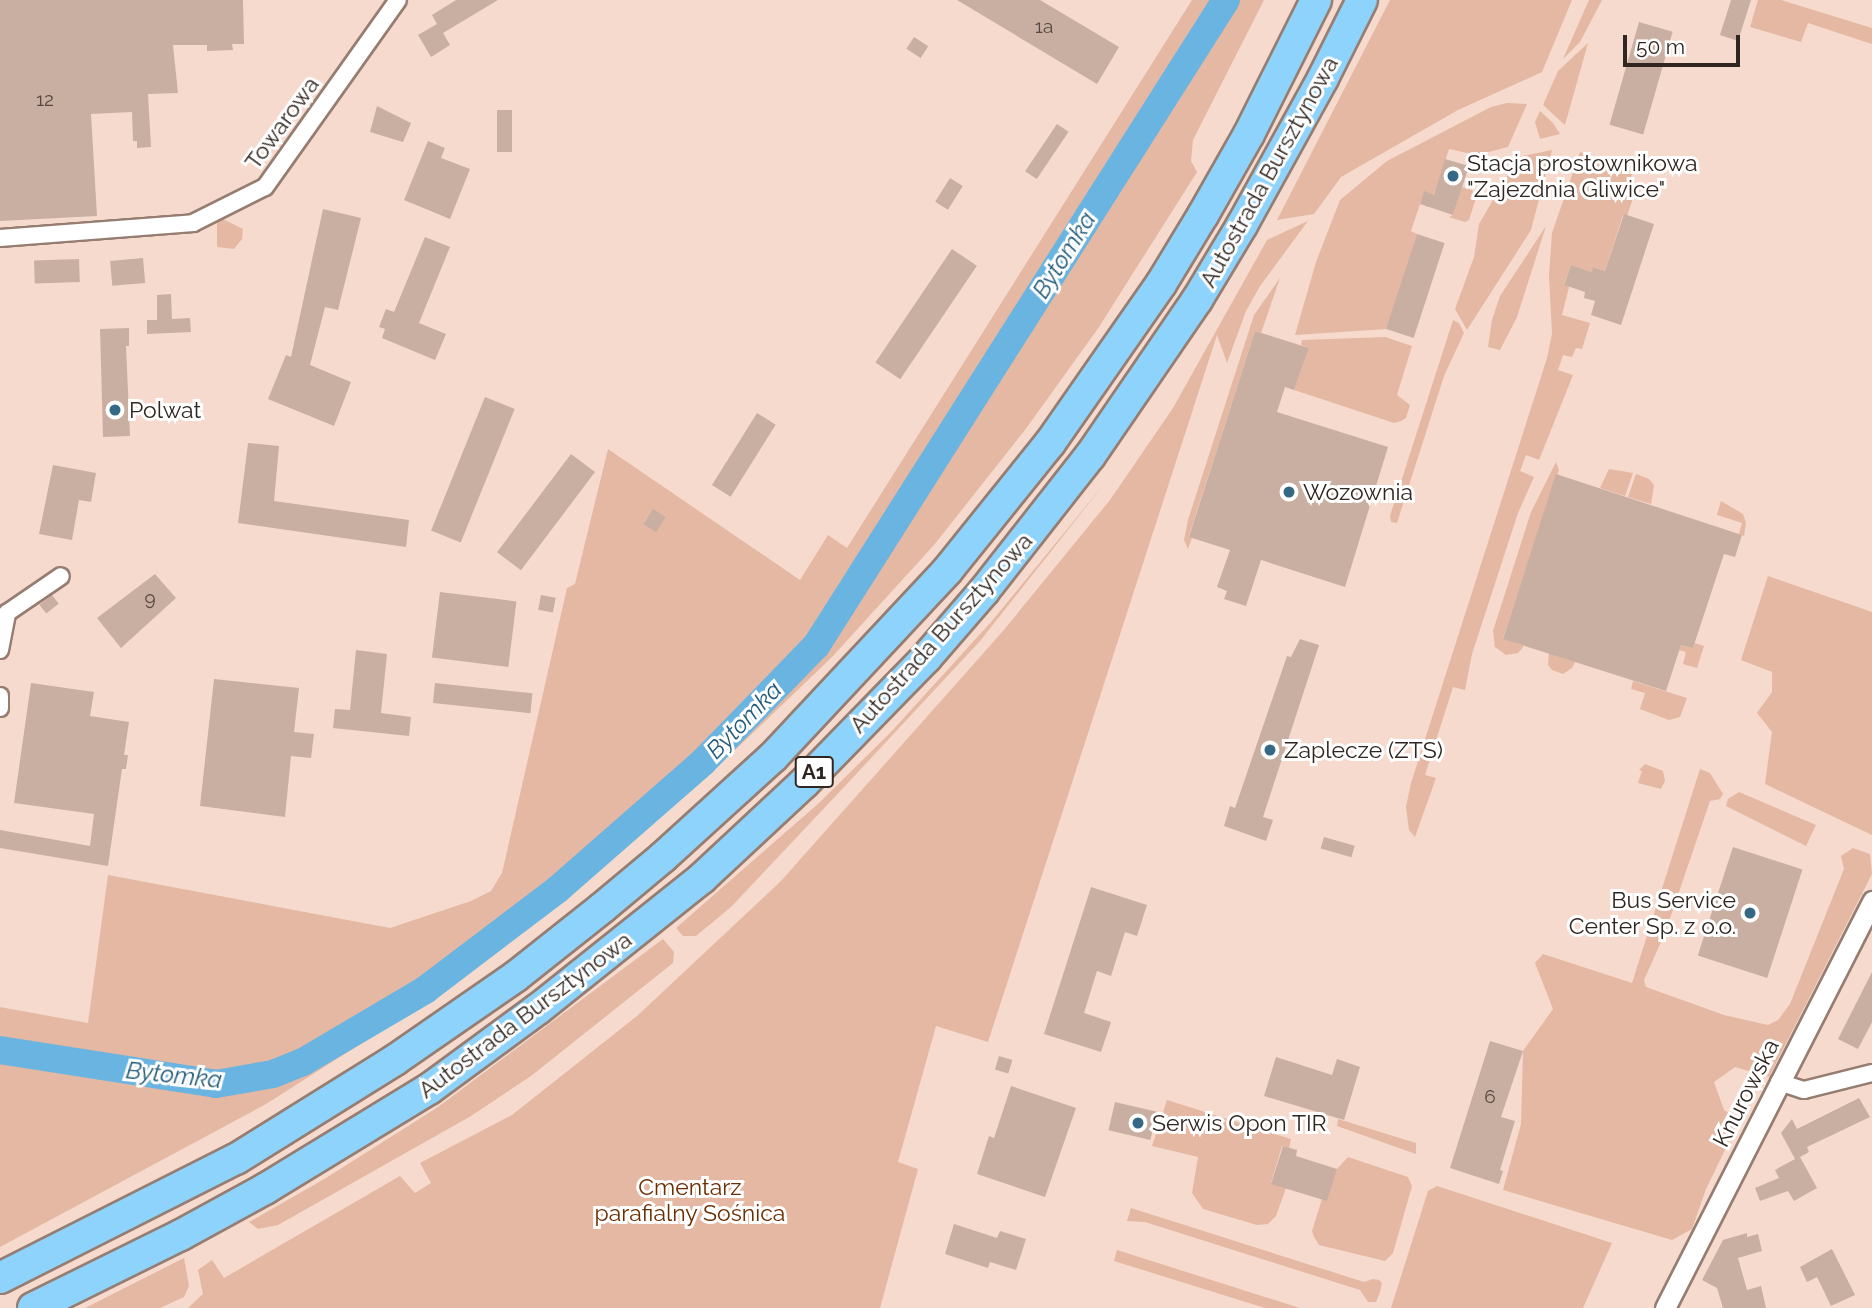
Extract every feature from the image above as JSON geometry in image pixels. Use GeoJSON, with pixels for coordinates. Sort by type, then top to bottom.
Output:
{"type":"FeatureCollection","features":[{"type":"Feature","properties":{"kind":"highway","name":"Autostrada Bursztynowa"},"geometry":{"type":"LineString","coordinates":[[0,1278],[236,1159],[395,1060],[514,976],[602,908],[663,857],[773,757],[947,571],[1050,443],[1161,284],[1203,215],[1249,134],[1316,0]]}},
{"type":"Feature","properties":{"kind":"highway","name":"Autostrada Bursztynowa"},"geometry":{"type":"LineString","coordinates":[[33,1308],[181,1235],[265,1189],[429,1089],[538,1009],[702,878],[804,783],[926,658],[976,601],[1090,456],[1197,300],[1242,225],[1317,90],[1362,0]]}},
{"type":"Feature","properties":{"kind":"street","name":"Towarowa"},"geometry":{"type":"LineString","coordinates":[[0,238],[193,223],[265,187],[398,0]]}},
{"type":"Feature","properties":{"kind":"street"},"geometry":{"type":"LineString","coordinates":[[0,650],[7,613],[61,576]]}},
{"type":"Feature","properties":{"kind":"street"},"geometry":{"type":"LineString","coordinates":[[0,696],[0,708]]}},
{"type":"Feature","properties":{"kind":"street","name":"Knurowska"},"geometry":{"type":"LineString","coordinates":[[1665,1308],[1872,901]]}},
{"type":"Feature","properties":{"kind":"street"},"geometry":{"type":"LineString","coordinates":[[1779,1082],[1804,1090],[1872,1073]]}},
{"type":"Feature","properties":{"kind":"green space"},"geometry":{"type":"Polygon","coordinates":[[[1192,0],[1264,0],[1193,140],[1191,161],[1197,172],[1099,327],[1025,430],[934,545],[832,657],[710,774],[607,862],[490,955],[395,1022],[266,1104],[0,1247],[0,1062],[205,1096],[256,1087],[247,1073],[189,1077],[0,1042],[0,1007],[88,1023],[108,875],[390,928],[471,901],[491,891],[502,873],[567,588],[575,584],[608,449],[800,580],[828,535],[847,548],[1192,0]]]}},
{"type":"Feature","properties":{"kind":"green space"},"geometry":{"type":"Polygon","coordinates":[[[1390,0],[1572,0],[1542,72],[1458,110],[1341,177],[1314,214],[1277,220],[1390,0]]]}},
{"type":"Feature","properties":{"kind":"green space"},"geometry":{"type":"Polygon","coordinates":[[[1589,0],[1602,0],[1580,42],[1563,59],[1589,0]]]}},
{"type":"Feature","properties":{"kind":"green space"},"geometry":{"type":"Polygon","coordinates":[[[1758,0],[1781,0],[1872,28],[1872,44],[1808,23],[1801,42],[1750,27],[1758,0]]]}},
{"type":"Feature","properties":{"kind":"green space"},"geometry":{"type":"Polygon","coordinates":[[[1588,43],[1565,125],[1543,105],[1558,71],[1588,43]]]}},
{"type":"Feature","properties":{"kind":"green space"},"geometry":{"type":"Polygon","coordinates":[[[1507,103],[1527,104],[1508,147],[1477,155],[1449,149],[1430,207],[1426,207],[1431,194],[1424,192],[1411,231],[1417,234],[1387,329],[1295,335],[1316,262],[1340,200],[1387,161],[1491,107],[1507,103]]]}},
{"type":"Feature","properties":{"kind":"green space"},"geometry":{"type":"Polygon","coordinates":[[[1540,111],[1560,134],[1540,139],[1535,122],[1540,111]]]}},
{"type":"Feature","properties":{"kind":"green space"},"geometry":{"type":"Polygon","coordinates":[[[1552,150],[1531,230],[1467,330],[1455,309],[1474,257],[1479,224],[1518,157],[1552,150]]]}},
{"type":"Feature","properties":{"kind":"green space"},"geometry":{"type":"Polygon","coordinates":[[[1580,152],[1630,170],[1633,172],[1629,183],[1637,187],[1627,216],[1623,215],[1605,271],[1594,267],[1592,272],[1571,265],[1564,284],[1569,287],[1562,315],[1590,323],[1582,349],[1576,348],[1572,357],[1563,355],[1558,370],[1573,375],[1539,460],[1526,455],[1520,471],[1534,477],[1518,513],[1472,654],[1465,690],[1453,687],[1425,775],[1436,778],[1415,837],[1409,830],[1406,807],[1411,783],[1547,358],[1552,334],[1549,276],[1552,233],[1580,152]]]}},
{"type":"Feature","properties":{"kind":"green space"},"geometry":{"type":"Polygon","coordinates":[[[1462,187],[1472,190],[1476,198],[1469,220],[1465,222],[1449,217],[1453,215],[1462,187]]]}},
{"type":"Feature","properties":{"kind":"green space"},"geometry":{"type":"Polygon","coordinates":[[[223,219],[243,229],[242,239],[234,249],[217,247],[217,222],[223,219]]]}},
{"type":"Feature","properties":{"kind":"green space","name":"Cmentarz parafialny Sośnica"},"geometry":{"type":"Polygon","coordinates":[[[1308,221],[1260,286],[1246,311],[1227,363],[1217,335],[988,1042],[936,1026],[898,1162],[918,1169],[880,1308],[188,1308],[203,1294],[198,1270],[212,1260],[224,1278],[400,1176],[415,1193],[431,1183],[420,1163],[512,1115],[637,1016],[781,881],[1003,631],[1110,500],[1173,408],[1267,240],[1308,221]]]}},
{"type":"Feature","properties":{"kind":"green space"},"geometry":{"type":"Polygon","coordinates":[[[1546,226],[1517,317],[1500,350],[1488,347],[1492,320],[1500,296],[1546,226]]]}},
{"type":"Feature","properties":{"kind":"green space"},"geometry":{"type":"Polygon","coordinates":[[[1280,278],[1261,333],[1255,331],[1189,536],[1192,538],[1188,549],[1184,540],[1188,520],[1254,315],[1280,278]]]}},
{"type":"Feature","properties":{"kind":"green space"},"geometry":{"type":"Polygon","coordinates":[[[1453,320],[1459,323],[1464,333],[1444,376],[1397,523],[1391,522],[1390,516],[1453,320]]]}},
{"type":"Feature","properties":{"kind":"green space"},"geometry":{"type":"Polygon","coordinates":[[[1385,337],[1412,346],[1397,395],[1410,405],[1406,418],[1401,421],[1394,423],[1294,390],[1309,348],[1301,345],[1302,340],[1385,337]]]}},
{"type":"Feature","properties":{"kind":"green space"},"geometry":{"type":"Polygon","coordinates":[[[1556,462],[1559,470],[1503,638],[1524,646],[1518,653],[1506,655],[1495,647],[1493,631],[1531,512],[1556,462]]]}},
{"type":"Feature","properties":{"kind":"green space"},"geometry":{"type":"Polygon","coordinates":[[[1609,469],[1633,473],[1625,496],[1600,488],[1609,469]]]}},
{"type":"Feature","properties":{"kind":"green space"},"geometry":{"type":"Polygon","coordinates":[[[1636,474],[1649,479],[1654,485],[1651,504],[1628,497],[1636,474]]]}},
{"type":"Feature","properties":{"kind":"green space"},"geometry":{"type":"Polygon","coordinates":[[[1105,483],[980,641],[846,785],[731,907],[696,936],[683,936],[676,928],[819,803],[890,733],[992,621],[1105,483]]]}},
{"type":"Feature","properties":{"kind":"green space"},"geometry":{"type":"Polygon","coordinates":[[[1721,501],[1743,514],[1746,523],[1744,536],[1739,534],[1742,523],[1717,515],[1721,501]]]}},
{"type":"Feature","properties":{"kind":"green space"},"geometry":{"type":"Polygon","coordinates":[[[1768,576],[1872,612],[1872,835],[1765,784],[1772,732],[1757,713],[1772,692],[1772,672],[1741,660],[1768,576]]]}},
{"type":"Feature","properties":{"kind":"green space"},"geometry":{"type":"Polygon","coordinates":[[[1695,643],[1704,646],[1697,668],[1683,664],[1686,652],[1679,650],[1681,645],[1693,648],[1695,643]]]}},
{"type":"Feature","properties":{"kind":"green space"},"geometry":{"type":"Polygon","coordinates":[[[1549,653],[1575,662],[1572,668],[1563,674],[1552,670],[1548,665],[1549,653]]]}},
{"type":"Feature","properties":{"kind":"green space"},"geometry":{"type":"Polygon","coordinates":[[[1633,681],[1687,698],[1680,717],[1669,720],[1640,709],[1645,693],[1631,689],[1633,681]]]}},
{"type":"Feature","properties":{"kind":"green space"},"geometry":{"type":"Polygon","coordinates":[[[1645,764],[1663,771],[1665,781],[1661,789],[1638,783],[1642,771],[1639,770],[1645,764]]]}},
{"type":"Feature","properties":{"kind":"green space"},"geometry":{"type":"Polygon","coordinates":[[[1700,769],[1710,773],[1723,794],[1720,799],[1710,801],[1665,933],[1644,980],[1646,987],[1724,1015],[1768,1025],[1778,1020],[1790,1004],[1844,869],[1841,856],[1853,848],[1870,854],[1872,874],[1769,1077],[1735,1067],[1714,1082],[1724,1110],[1740,1119],[1706,1189],[1692,1229],[1672,1240],[1503,1190],[1521,1124],[1523,1051],[1553,1009],[1535,963],[1543,954],[1632,983],[1700,769]]]}},
{"type":"Feature","properties":{"kind":"green space"},"geometry":{"type":"Polygon","coordinates":[[[1739,792],[1816,825],[1806,846],[1726,806],[1728,799],[1739,792]]]}},
{"type":"Feature","properties":{"kind":"green space"},"geometry":{"type":"Polygon","coordinates":[[[663,939],[674,952],[673,963],[531,1076],[471,1116],[278,1225],[258,1229],[249,1222],[326,1178],[438,1107],[663,939]]]}},
{"type":"Feature","properties":{"kind":"green space"},"geometry":{"type":"Polygon","coordinates":[[[1167,1100],[1291,1139],[1289,1148],[1282,1146],[1271,1183],[1286,1188],[1276,1216],[1268,1224],[1257,1225],[1203,1209],[1192,1193],[1198,1157],[1152,1146],[1167,1100]]]}},
{"type":"Feature","properties":{"kind":"green space"},"geometry":{"type":"Polygon","coordinates":[[[1338,1119],[1416,1143],[1416,1154],[1337,1126],[1338,1119]]]}},
{"type":"Feature","properties":{"kind":"green space"},"geometry":{"type":"Polygon","coordinates":[[[1348,1157],[1408,1177],[1412,1186],[1393,1253],[1385,1261],[1319,1245],[1314,1237],[1312,1231],[1322,1199],[1337,1169],[1348,1157]]]}},
{"type":"Feature","properties":{"kind":"green space"},"geometry":{"type":"Polygon","coordinates":[[[1437,1186],[1612,1243],[1583,1308],[1391,1308],[1428,1191],[1437,1186]]]}},
{"type":"Feature","properties":{"kind":"green space"},"geometry":{"type":"Polygon","coordinates":[[[1131,1208],[1364,1282],[1379,1280],[1382,1283],[1380,1292],[1376,1302],[1368,1302],[1360,1290],[1145,1222],[1127,1221],[1131,1208]]]}},
{"type":"Feature","properties":{"kind":"green space"},"geometry":{"type":"Polygon","coordinates":[[[1117,1250],[1300,1308],[1265,1308],[1114,1261],[1117,1250]]]}},
{"type":"Feature","properties":{"kind":"green space"},"geometry":{"type":"Polygon","coordinates":[[[184,1258],[189,1286],[184,1297],[160,1308],[85,1308],[184,1258]]]}},
{"type":"Feature","properties":{"kind":"building"},"geometry":{"type":"Polygon","coordinates":[[[0,0],[243,0],[244,44],[232,44],[233,50],[207,51],[207,45],[173,45],[178,93],[148,94],[151,147],[137,148],[137,141],[133,141],[132,112],[91,114],[97,216],[0,221],[0,0]]]}},
{"type":"Feature","properties":{"kind":"building"},"geometry":{"type":"Polygon","coordinates":[[[456,0],[498,0],[443,33],[450,45],[431,57],[418,35],[437,24],[432,15],[456,0]]]}},
{"type":"Feature","properties":{"kind":"building"},"geometry":{"type":"Polygon","coordinates":[[[957,0],[1040,0],[1119,47],[1097,84],[957,0]]]}},
{"type":"Feature","properties":{"kind":"building"},"geometry":{"type":"Polygon","coordinates":[[[1731,0],[1751,0],[1738,41],[1720,35],[1731,0]]]}},
{"type":"Feature","properties":{"kind":"building"},"geometry":{"type":"Polygon","coordinates":[[[1639,22],[1673,32],[1643,135],[1610,125],[1639,22]]]}},
{"type":"Feature","properties":{"kind":"building"},"geometry":{"type":"Polygon","coordinates":[[[914,37],[928,46],[921,58],[906,49],[914,37]]]}},
{"type":"Feature","properties":{"kind":"building"},"geometry":{"type":"Polygon","coordinates":[[[377,106],[411,123],[403,142],[370,132],[377,106]]]}},
{"type":"Feature","properties":{"kind":"building"},"geometry":{"type":"Polygon","coordinates":[[[497,110],[512,110],[512,152],[497,152],[497,110]]]}},
{"type":"Feature","properties":{"kind":"building"},"geometry":{"type":"Polygon","coordinates":[[[1057,124],[1069,132],[1037,179],[1025,171],[1057,124]]]}},
{"type":"Feature","properties":{"kind":"building"},"geometry":{"type":"Polygon","coordinates":[[[428,141],[445,148],[441,158],[470,169],[450,219],[404,200],[428,141]]]}},
{"type":"Feature","properties":{"kind":"building","name":"Stacja prostownikowa \"Zajezdnia Gliwice\""},"geometry":{"type":"Polygon","coordinates":[[[1445,159],[1469,166],[1453,215],[1420,204],[1424,191],[1434,195],[1445,159]]]}},
{"type":"Feature","properties":{"kind":"building"},"geometry":{"type":"Polygon","coordinates":[[[950,178],[963,186],[948,210],[935,202],[950,178]]]}},
{"type":"Feature","properties":{"kind":"building"},"geometry":{"type":"Polygon","coordinates":[[[323,209],[361,218],[338,310],[325,307],[310,365],[351,382],[334,426],[268,399],[286,355],[291,357],[323,209]]]}},
{"type":"Feature","properties":{"kind":"building"},"geometry":{"type":"Polygon","coordinates":[[[1624,214],[1654,224],[1621,325],[1591,315],[1595,301],[1584,298],[1585,292],[1564,285],[1571,265],[1592,272],[1593,267],[1605,271],[1624,214]]]}},
{"type":"Feature","properties":{"kind":"building"},"geometry":{"type":"Polygon","coordinates":[[[1417,234],[1445,243],[1414,338],[1386,329],[1417,234]]]}},
{"type":"Feature","properties":{"kind":"building"},"geometry":{"type":"Polygon","coordinates":[[[425,237],[450,247],[419,323],[446,334],[435,360],[382,338],[385,329],[379,327],[386,309],[394,312],[425,237]]]}},
{"type":"Feature","properties":{"kind":"building"},"geometry":{"type":"Polygon","coordinates":[[[952,249],[977,266],[900,379],[875,363],[952,249]]]}},
{"type":"Feature","properties":{"kind":"building"},"geometry":{"type":"Polygon","coordinates":[[[143,258],[145,283],[112,286],[110,261],[143,258]]]}},
{"type":"Feature","properties":{"kind":"building"},"geometry":{"type":"Polygon","coordinates":[[[79,259],[80,282],[35,284],[34,261],[79,259]]]}},
{"type":"Feature","properties":{"kind":"building"},"geometry":{"type":"Polygon","coordinates":[[[171,294],[172,319],[190,318],[191,332],[147,334],[147,320],[157,320],[157,295],[171,294]]]}},
{"type":"Feature","properties":{"kind":"building"},"geometry":{"type":"Polygon","coordinates":[[[129,328],[129,346],[126,346],[130,436],[103,437],[100,329],[129,328]]]}},
{"type":"Feature","properties":{"kind":"building","name":"Wozownia"},"geometry":{"type":"Polygon","coordinates":[[[1255,331],[1309,348],[1294,390],[1285,387],[1277,412],[1388,447],[1345,587],[1261,560],[1246,606],[1224,599],[1227,591],[1217,587],[1230,550],[1189,537],[1255,331]]]}},
{"type":"Feature","properties":{"kind":"building"},"geometry":{"type":"Polygon","coordinates":[[[485,397],[515,409],[461,543],[431,531],[485,397]]]}},
{"type":"Feature","properties":{"kind":"building"},"geometry":{"type":"Polygon","coordinates":[[[757,413],[776,425],[731,497],[712,485],[757,413]]]}},
{"type":"Feature","properties":{"kind":"building"},"geometry":{"type":"Polygon","coordinates":[[[248,443],[279,446],[274,501],[409,520],[406,547],[238,523],[248,443]]]}},
{"type":"Feature","properties":{"kind":"building"},"geometry":{"type":"Polygon","coordinates":[[[571,454],[595,472],[521,570],[497,552],[571,454]]]}},
{"type":"Feature","properties":{"kind":"building"},"geometry":{"type":"Polygon","coordinates":[[[53,465],[96,473],[91,502],[79,500],[72,540],[39,534],[53,465]]]}},
{"type":"Feature","properties":{"kind":"building"},"geometry":{"type":"Polygon","coordinates":[[[1556,474],[1742,535],[1735,557],[1724,554],[1693,648],[1681,645],[1666,691],[1503,639],[1556,474]]]}},
{"type":"Feature","properties":{"kind":"building"},"geometry":{"type":"Polygon","coordinates":[[[653,509],[666,517],[656,532],[643,524],[653,509]]]}},
{"type":"Feature","properties":{"kind":"building"},"geometry":{"type":"Polygon","coordinates":[[[155,574],[176,598],[121,648],[97,618],[155,574]]]}},
{"type":"Feature","properties":{"kind":"building"},"geometry":{"type":"Polygon","coordinates":[[[440,592],[516,601],[508,667],[432,658],[440,592]]]}},
{"type":"Feature","properties":{"kind":"building"},"geometry":{"type":"Polygon","coordinates":[[[52,595],[59,604],[46,614],[39,605],[52,595]]]}},
{"type":"Feature","properties":{"kind":"building"},"geometry":{"type":"Polygon","coordinates":[[[541,595],[556,598],[553,613],[538,610],[541,595]]]}},
{"type":"Feature","properties":{"kind":"building"},"geometry":{"type":"Polygon","coordinates":[[[1300,639],[1319,645],[1263,817],[1273,820],[1266,841],[1224,826],[1230,806],[1235,808],[1287,656],[1291,657],[1300,639]]]}},
{"type":"Feature","properties":{"kind":"building"},"geometry":{"type":"Polygon","coordinates":[[[356,650],[387,654],[381,713],[411,717],[409,736],[333,728],[335,709],[350,710],[356,650]]]}},
{"type":"Feature","properties":{"kind":"building"},"geometry":{"type":"Polygon","coordinates":[[[214,679],[299,688],[294,732],[314,734],[311,758],[291,756],[285,817],[200,806],[214,679]]]}},
{"type":"Feature","properties":{"kind":"building"},"geometry":{"type":"Polygon","coordinates":[[[31,683],[94,692],[90,716],[129,722],[124,755],[128,755],[126,769],[122,769],[108,866],[0,848],[0,830],[90,846],[94,814],[14,803],[31,683]]]}},
{"type":"Feature","properties":{"kind":"building"},"geometry":{"type":"Polygon","coordinates":[[[435,683],[532,693],[530,713],[433,703],[435,683]]]}},
{"type":"Feature","properties":{"kind":"building"},"geometry":{"type":"Polygon","coordinates":[[[1324,837],[1355,846],[1351,857],[1321,849],[1324,837]]]}},
{"type":"Feature","properties":{"kind":"building","name":"Bus Service Center Sp. z o.o."},"geometry":{"type":"Polygon","coordinates":[[[1733,847],[1802,870],[1767,978],[1698,955],[1733,847]]]}},
{"type":"Feature","properties":{"kind":"building"},"geometry":{"type":"Polygon","coordinates":[[[1091,887],[1147,905],[1137,936],[1125,932],[1111,976],[1097,971],[1084,1013],[1111,1022],[1101,1052],[1044,1034],[1091,887]]]}},
{"type":"Feature","properties":{"kind":"building"},"geometry":{"type":"Polygon","coordinates":[[[1872,972],[1872,1022],[1858,1049],[1838,1039],[1872,972]]]}},
{"type":"Feature","properties":{"kind":"building"},"geometry":{"type":"Polygon","coordinates":[[[1490,1041],[1523,1051],[1501,1117],[1515,1121],[1500,1170],[1503,1171],[1499,1184],[1450,1168],[1490,1041]]]}},
{"type":"Feature","properties":{"kind":"building"},"geometry":{"type":"Polygon","coordinates":[[[999,1056],[1012,1060],[1008,1073],[995,1069],[999,1056]]]}},
{"type":"Feature","properties":{"kind":"building"},"geometry":{"type":"Polygon","coordinates":[[[1276,1057],[1332,1075],[1337,1059],[1360,1067],[1344,1120],[1264,1096],[1276,1057]]]}},
{"type":"Feature","properties":{"kind":"building"},"geometry":{"type":"Polygon","coordinates":[[[1011,1086],[1076,1108],[1045,1197],[977,1174],[989,1136],[994,1138],[1011,1086]]]}},
{"type":"Feature","properties":{"kind":"building"},"geometry":{"type":"Polygon","coordinates":[[[1859,1098],[1870,1117],[1807,1147],[1809,1152],[1800,1157],[1817,1188],[1794,1201],[1788,1191],[1760,1201],[1755,1188],[1779,1178],[1775,1170],[1795,1159],[1781,1133],[1792,1119],[1797,1129],[1859,1098]]]}},
{"type":"Feature","properties":{"kind":"building","name":"Serwis Opon TIR"},"geometry":{"type":"Polygon","coordinates":[[[1115,1102],[1157,1112],[1150,1140],[1108,1130],[1115,1102]]]}},
{"type":"Feature","properties":{"kind":"building"},"geometry":{"type":"Polygon","coordinates":[[[1283,1146],[1297,1150],[1296,1156],[1337,1169],[1327,1201],[1271,1184],[1283,1146]]]}},
{"type":"Feature","properties":{"kind":"building"},"geometry":{"type":"Polygon","coordinates":[[[954,1224],[997,1238],[1000,1231],[1026,1239],[1016,1270],[990,1262],[988,1268],[945,1254],[954,1224]]]}},
{"type":"Feature","properties":{"kind":"building"},"geometry":{"type":"Polygon","coordinates":[[[1747,1233],[1747,1237],[1758,1234],[1762,1251],[1738,1258],[1747,1290],[1761,1286],[1766,1308],[1723,1308],[1717,1288],[1702,1280],[1723,1240],[1747,1233]]]}},
{"type":"Feature","properties":{"kind":"building"},"geometry":{"type":"Polygon","coordinates":[[[1832,1249],[1855,1295],[1831,1306],[1817,1277],[1807,1282],[1800,1267],[1832,1249]]]}},
{"type":"Feature","properties":{"kind":"waterway","name":"Bytomka"},"geometry":{"type":"LineString","coordinates":[[0,1050],[216,1084],[273,1074],[303,1062],[425,990],[558,889],[703,762],[816,646],[1226,0]]}},
{"type":"Feature","properties":{"kind":"place","name":"Stacja prostownikowa \"Zajezdnia Gliwice\""},"geometry":{"type":"Point","coordinates":[1453,176]}},
{"type":"Feature","properties":{"kind":"place","name":"Polwat"},"geometry":{"type":"Point","coordinates":[115,410]}},
{"type":"Feature","properties":{"kind":"place","name":"Wozownia"},"geometry":{"type":"Point","coordinates":[1289,492]}},
{"type":"Feature","properties":{"kind":"place","name":"Zaplecze (ZTS)"},"geometry":{"type":"Point","coordinates":[1270,750]}},
{"type":"Feature","properties":{"kind":"place","name":"Bus Service Center Sp. z o.o."},"geometry":{"type":"Point","coordinates":[1750,913]}},
{"type":"Feature","properties":{"kind":"place","name":"Serwis Opon TIR"},"geometry":{"type":"Point","coordinates":[1138,1123]}}]}
